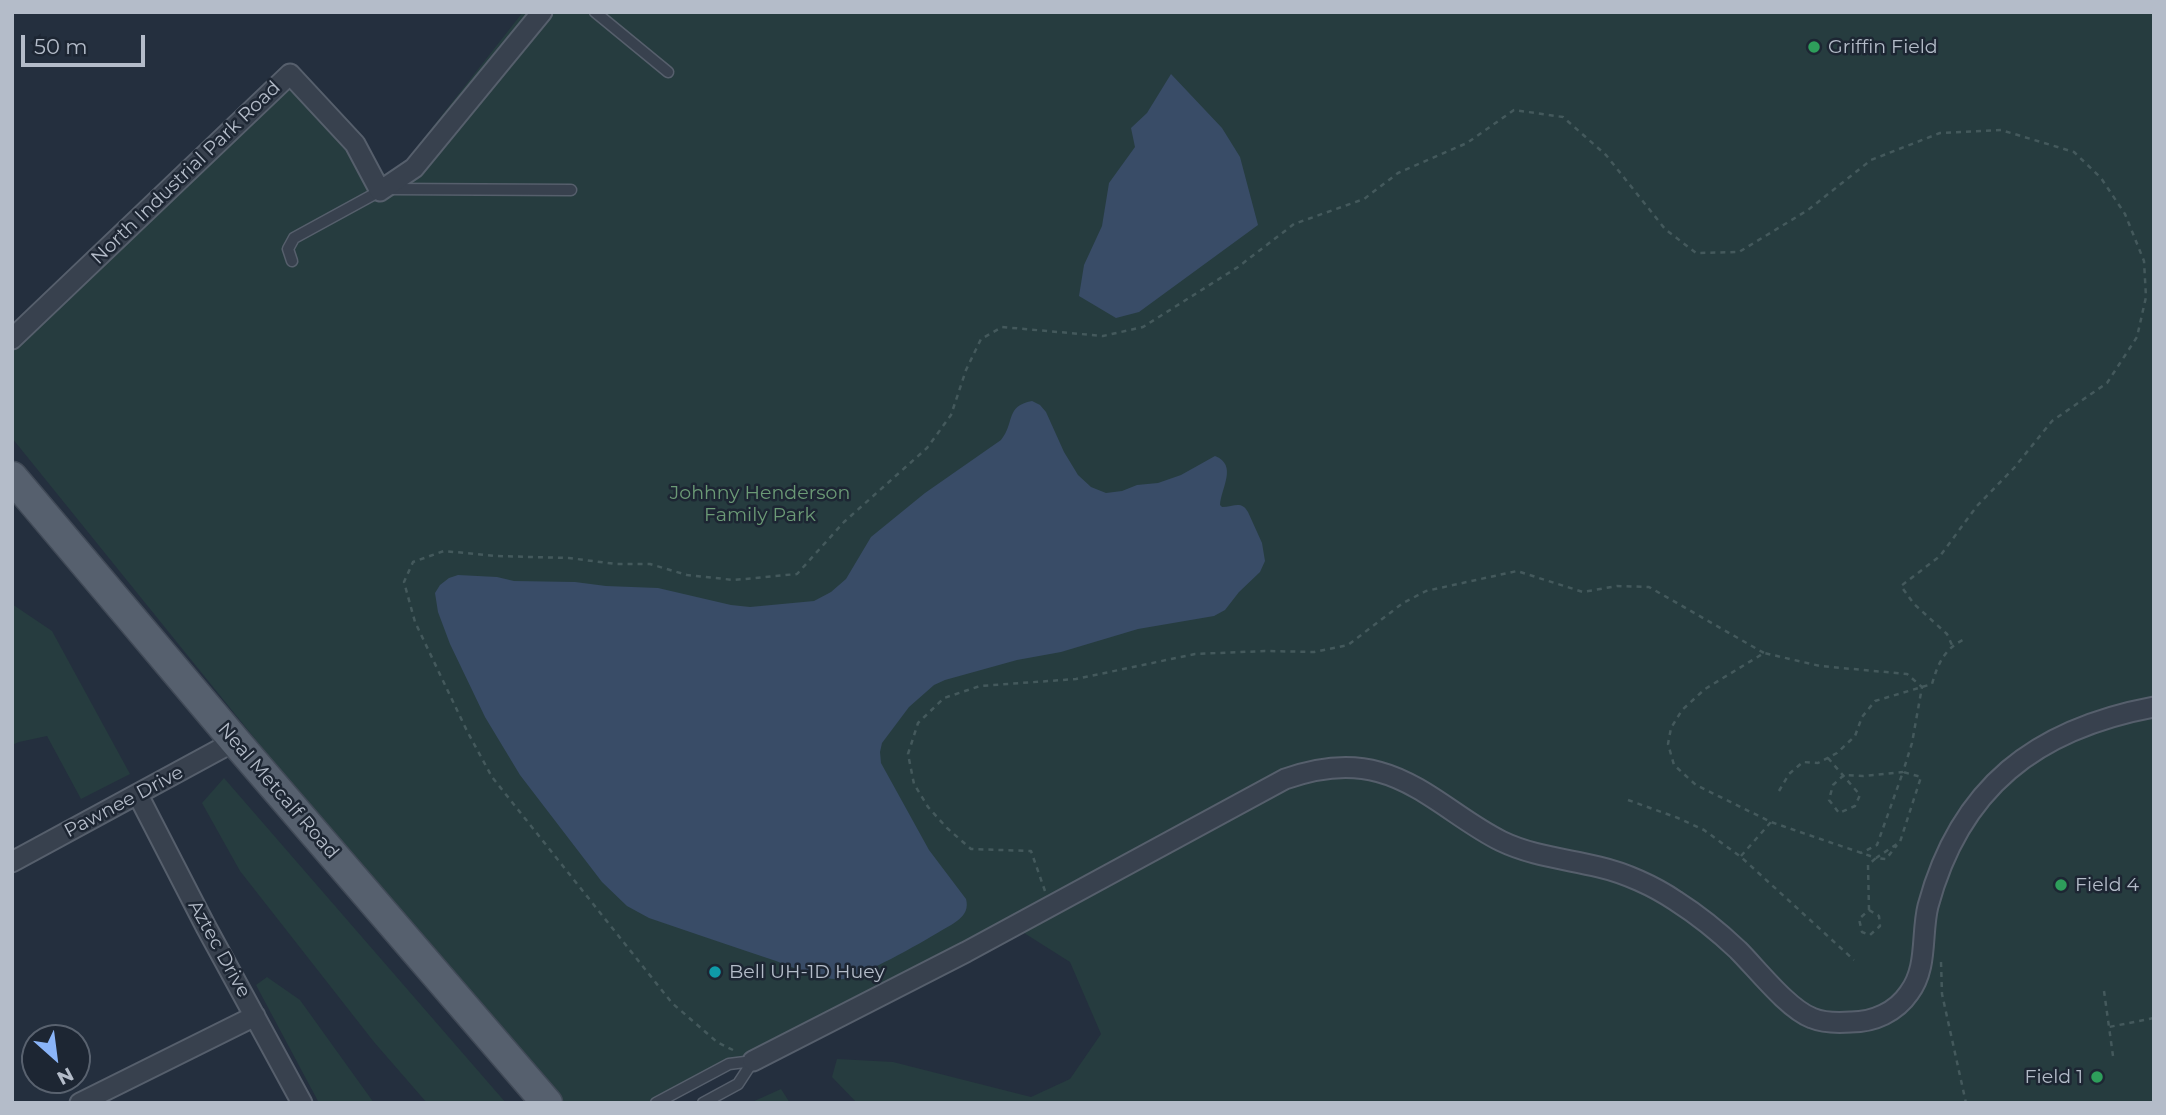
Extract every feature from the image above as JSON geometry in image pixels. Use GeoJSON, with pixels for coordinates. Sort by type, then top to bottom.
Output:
{"type":"FeatureCollection","features":[{"type":"Feature","properties":{"kind":"main road","name":"Neal Metcalf Road"},"geometry":{"type":"LineString","coordinates":[[12,477],[547,1103]]}},
{"type":"Feature","properties":{"kind":"street"},"geometry":{"type":"LineString","coordinates":[[382,190],[414,168],[542,12]]}},
{"type":"Feature","properties":{"kind":"street","name":"North Industrial Park Road"},"geometry":{"type":"LineString","coordinates":[[12,339],[290,74],[355,144],[382,190]]}},
{"type":"Feature","properties":{"kind":"street"},"geometry":{"type":"LineString","coordinates":[[753,1061],[966,952],[1285,779],[1304,772],[1342,767],[1382,772],[1418,789],[1502,841],[1521,849],[1601,868],[1639,881],[1674,899],[1716,931],[1793,1007],[1811,1018],[1833,1023],[1877,1018],[1896,1008],[1910,992],[1919,973],[1927,910],[1938,872],[1956,835],[1978,801],[2021,760],[2054,739],[2090,723],[2154,707]]}},
{"type":"Feature","properties":{"kind":"street","name":"Pawnee Drive"},"geometry":{"type":"LineString","coordinates":[[12,862],[235,741]]}},
{"type":"Feature","properties":{"kind":"street","name":"Aztec Drive"},"geometry":{"type":"LineString","coordinates":[[138,795],[302,1103]]}},
{"type":"Feature","properties":{"kind":"street"},"geometry":{"type":"LineString","coordinates":[[80,1103],[255,1016]]}},
{"type":"Feature","properties":{"kind":"lane"},"geometry":{"type":"LineString","coordinates":[[595,12],[668,72]]}},
{"type":"Feature","properties":{"kind":"lane"},"geometry":{"type":"LineString","coordinates":[[292,261],[288,248],[294,238],[382,190],[571,190]]}},
{"type":"Feature","properties":{"kind":"lane"},"geometry":{"type":"LineString","coordinates":[[656,1103],[729,1064],[753,1061]]}},
{"type":"Feature","properties":{"kind":"lane"},"geometry":{"type":"LineString","coordinates":[[703,1103],[738,1084],[753,1061]]}},
{"type":"Feature","properties":{"kind":"path"},"geometry":{"type":"LineString","coordinates":[[753,1061],[717,1042],[672,1003],[492,777],[415,622],[404,582],[413,562],[443,551],[569,558],[616,564],[650,564],[687,575],[734,580],[797,574],[845,522],[928,448],[951,415],[966,370],[981,340],[1002,327],[1103,336],[1143,327],[1238,267],[1294,224],[1364,199],[1398,173],[1467,144],[1514,110],[1563,117],[1606,155],[1665,229],[1696,253],[1739,252],[1808,210],[1871,160],[1940,133],[2001,130],[2074,152],[2101,178],[2125,214],[2144,261],[2146,297],[2137,337],[2107,383],[2052,421],[2014,468],[1976,506],[1940,556],[1901,586],[1914,604],[1947,634],[1952,645]]}},
{"type":"Feature","properties":{"kind":"path"},"geometry":{"type":"LineString","coordinates":[[1051,906],[1031,851],[971,849],[928,807],[914,784],[908,754],[918,723],[944,698],[980,686],[1076,679],[1195,654],[1314,652],[1348,645],[1403,603],[1426,591],[1517,571],[1583,592],[1617,586],[1648,587],[1764,653],[1820,666],[1907,674],[1922,687]]}},
{"type":"Feature","properties":{"kind":"path"},"geometry":{"type":"LineString","coordinates":[[1779,790],[1789,774],[1803,762],[1818,763],[1837,753],[1855,736],[1862,717],[1875,701],[1932,684],[1941,659],[1952,645],[1965,639]]}},
{"type":"Feature","properties":{"kind":"path"},"geometry":{"type":"LineString","coordinates":[[1764,653],[1705,689],[1682,710],[1671,728],[1668,744],[1674,765],[1696,785],[1771,822],[1876,858]]}},
{"type":"Feature","properties":{"kind":"path"},"geometry":{"type":"LineString","coordinates":[[1861,853],[1877,845],[1912,743],[1922,687]]}},
{"type":"Feature","properties":{"kind":"path"},"geometry":{"type":"LineString","coordinates":[[1828,758],[1844,775],[1860,794],[1855,806],[1839,813],[1829,800],[1833,785],[1844,775],[1903,772],[1921,777],[1900,842],[1867,865],[1869,910]]}},
{"type":"Feature","properties":{"kind":"path"},"geometry":{"type":"LineString","coordinates":[[1628,800],[1704,830],[1741,857],[1854,960]]}},
{"type":"Feature","properties":{"kind":"path"},"geometry":{"type":"LineString","coordinates":[[1741,857],[1771,822]]}},
{"type":"Feature","properties":{"kind":"path"},"geometry":{"type":"LineString","coordinates":[[1869,910],[1879,916],[1880,926],[1870,935],[1862,932],[1858,919],[1869,910]]}},
{"type":"Feature","properties":{"kind":"path"},"geometry":{"type":"LineString","coordinates":[[1941,958],[1942,994],[1966,1103]]}},
{"type":"Feature","properties":{"kind":"path"},"geometry":{"type":"LineString","coordinates":[[2104,991],[2113,1056]]}},
{"type":"Feature","properties":{"kind":"path"},"geometry":{"type":"LineString","coordinates":[[2109,1027],[2154,1018]]}},
{"type":"Feature","properties":{"kind":"green space","name":"Johhny Henderson Family Park"},"geometry":{"type":"Polygon","coordinates":[[[523,12],[2154,12],[2154,1103],[857,1103],[832,1077],[837,1059],[893,1062],[1031,1097],[1070,1079],[1101,1034],[1070,962],[1013,926],[753,1061],[654,1103],[549,1103],[12,438],[12,351],[288,89],[386,175],[402,166],[523,12]]]}},
{"type":"Feature","properties":{"kind":"green space"},"geometry":{"type":"Polygon","coordinates":[[[12,604],[52,631],[130,774],[81,799],[47,736],[12,745],[12,604]]]}},
{"type":"Feature","properties":{"kind":"green space"},"geometry":{"type":"Polygon","coordinates":[[[224,778],[506,1103],[427,1103],[374,1042],[240,871],[202,803],[224,778]]]}},
{"type":"Feature","properties":{"kind":"green space"},"geometry":{"type":"Polygon","coordinates":[[[267,977],[300,1000],[374,1103],[319,1103],[256,985],[267,977]]]}},
{"type":"Feature","properties":{"kind":"green space"},"geometry":{"type":"Polygon","coordinates":[[[781,1089],[790,1103],[750,1103],[781,1089]]]}},
{"type":"Feature","properties":{"kind":"water"},"geometry":{"type":"Polygon","coordinates":[[[1171,74],[1222,128],[1240,157],[1258,225],[1139,312],[1116,318],[1079,296],[1084,265],[1102,226],[1109,183],[1135,147],[1131,128],[1147,113],[1171,74]]]}},
{"type":"Feature","properties":{"kind":"water"},"geometry":{"type":"Polygon","coordinates":[[[1032,401],[1046,412],[1078,475],[1091,487],[1106,493],[1158,483],[1181,475],[1215,456],[1222,460],[1227,471],[1220,505],[1240,505],[1248,512],[1262,543],[1265,561],[1260,572],[1225,610],[1214,616],[1138,629],[1061,652],[1017,660],[945,680],[934,685],[909,707],[882,743],[881,763],[929,850],[966,899],[967,905],[966,911],[955,923],[891,959],[852,977],[827,978],[649,918],[627,906],[602,882],[520,775],[485,717],[450,644],[438,612],[435,593],[440,585],[458,575],[497,577],[514,581],[658,588],[750,607],[814,601],[831,592],[846,579],[871,537],[925,493],[1001,440],[1014,411],[1023,403],[1032,401]]]}},
{"type":"Feature","properties":{"kind":"place","name":"Griffin Field"},"geometry":{"type":"Point","coordinates":[1814,47]}},
{"type":"Feature","properties":{"kind":"place","name":"Field 4"},"geometry":{"type":"Point","coordinates":[2061,885]}},
{"type":"Feature","properties":{"kind":"place","name":"Bell UH-1D Huey"},"geometry":{"type":"Point","coordinates":[715,972]}},
{"type":"Feature","properties":{"kind":"place","name":"Field 1"},"geometry":{"type":"Point","coordinates":[2097,1077]}}]}
